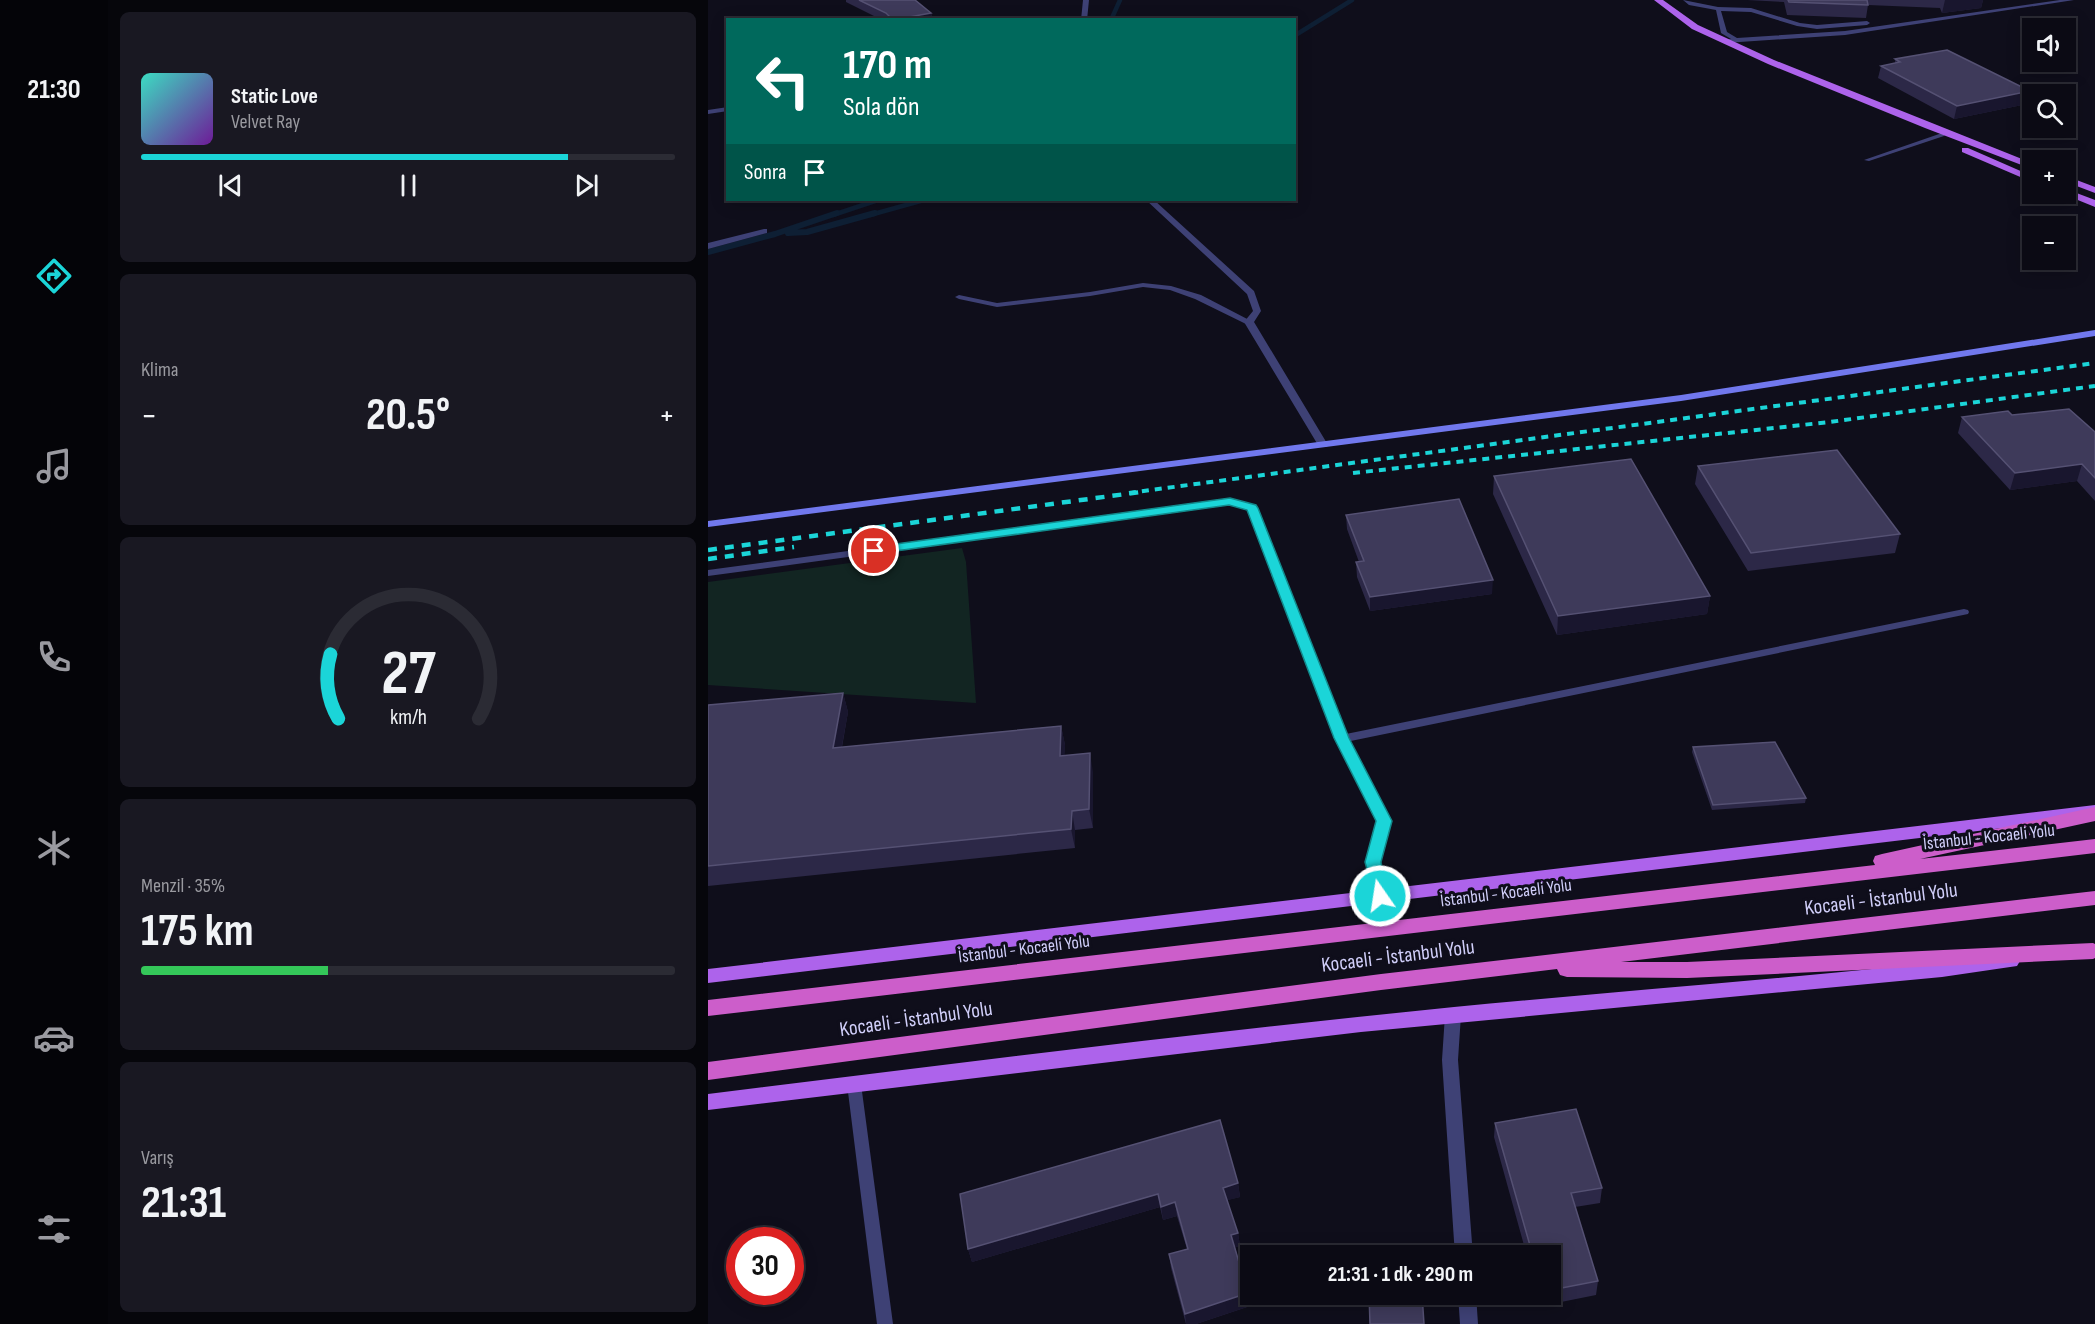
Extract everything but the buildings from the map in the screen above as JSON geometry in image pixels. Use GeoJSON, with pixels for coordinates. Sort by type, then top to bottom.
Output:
{"type":"FeatureCollection","features":[{"type":"Feature","properties":{"kind":"highway"},"geometry":{"type":"LineString","coordinates":[[1793,880],[2095,813]]}},
{"type":"Feature","properties":{"kind":"highway","name":"İstanbul - Kocaeli Yolu"},"geometry":{"type":"LineString","coordinates":[[708,1008],[2095,846]]}},
{"type":"Feature","properties":{"kind":"highway","name":"Kocaeli - İstanbul Yolu"},"geometry":{"type":"LineString","coordinates":[[708,1071],[1497,969],[2095,898]]}},
{"type":"Feature","properties":{"kind":"highway"},"geometry":{"type":"LineString","coordinates":[[1497,969],[1687,970],[2094,951]]}},
{"type":"Feature","properties":{"kind":"main road"},"geometry":{"type":"LineString","coordinates":[[1658,0],[1695,27],[1730,40],[1825,85],[1928,126],[2022,168]]}},
{"type":"Feature","properties":{"kind":"main road"},"geometry":{"type":"LineString","coordinates":[[1946,134],[1976,138],[2022,155]]}},
{"type":"Feature","properties":{"kind":"main road"},"geometry":{"type":"LineString","coordinates":[[1946,134],[2022,162]]}},
{"type":"Feature","properties":{"kind":"main road"},"geometry":{"type":"LineString","coordinates":[[1946,134],[1959,147],[2022,174]]}},
{"type":"Feature","properties":{"kind":"main road"},"geometry":{"type":"LineString","coordinates":[[2076,175],[2095,182]]}},
{"type":"Feature","properties":{"kind":"main road"},"geometry":{"type":"LineString","coordinates":[[2076,183],[2095,190]]}},
{"type":"Feature","properties":{"kind":"main road"},"geometry":{"type":"LineString","coordinates":[[2076,189],[2095,196]]}},
{"type":"Feature","properties":{"kind":"main road"},"geometry":{"type":"LineString","coordinates":[[2076,196],[2095,204]]}},
{"type":"Feature","properties":{"kind":"main road"},"geometry":{"type":"LineString","coordinates":[[708,524],[1681,398],[2095,333]]}},
{"type":"Feature","properties":{"kind":"main road"},"geometry":{"type":"LineString","coordinates":[[708,976],[2095,813]]}},
{"type":"Feature","properties":{"kind":"main road"},"geometry":{"type":"LineString","coordinates":[[708,1102],[1453,1015],[1904,975],[2094,951]]}},
{"type":"Feature","properties":{"kind":"street"},"geometry":{"type":"LineString","coordinates":[[1151,201],[1251,293],[1257,311],[1249,322],[1323,445]]}},
{"type":"Feature","properties":{"kind":"street"},"geometry":{"type":"LineString","coordinates":[[708,246],[764,231]]}},
{"type":"Feature","properties":{"kind":"street"},"geometry":{"type":"LineString","coordinates":[[1252,508],[1341,738],[1384,821],[1373,862],[1380,896]]}},
{"type":"Feature","properties":{"kind":"street"},"geometry":{"type":"LineString","coordinates":[[1453,1015],[1450,1060],[1463,1245]]}},
{"type":"Feature","properties":{"kind":"street"},"geometry":{"type":"LineString","coordinates":[[1468,1305],[1469,1324]]}},
{"type":"Feature","properties":{"kind":"lane"},"geometry":{"type":"LineString","coordinates":[[1084,18],[1086,0]]}},
{"type":"Feature","properties":{"kind":"lane"},"geometry":{"type":"LineString","coordinates":[[1686,0],[1691,4],[1718,9],[1751,10],[1799,25],[1817,27],[1900,18]]}},
{"type":"Feature","properties":{"kind":"lane"},"geometry":{"type":"LineString","coordinates":[[1718,9],[1724,33],[1730,40],[1845,33],[2052,5],[2071,0]]}},
{"type":"Feature","properties":{"kind":"lane"},"geometry":{"type":"LineString","coordinates":[[708,112],[726,109]]}},
{"type":"Feature","properties":{"kind":"lane"},"geometry":{"type":"LineString","coordinates":[[1867,160],[1946,134]]}},
{"type":"Feature","properties":{"kind":"lane"},"geometry":{"type":"LineString","coordinates":[[959,297],[997,305],[1143,285],[1171,288],[1198,297],[1249,322]]}},
{"type":"Feature","properties":{"kind":"lane"},"geometry":{"type":"LineString","coordinates":[[708,573],[1230,502],[1252,508]]}},
{"type":"Feature","properties":{"kind":"lane"},"geometry":{"type":"LineString","coordinates":[[1341,738],[1964,612]]}},
{"type":"Feature","properties":{"kind":"lane"},"geometry":{"type":"LineString","coordinates":[[854,1084],[885,1324]]}},
{"type":"Feature","properties":{"kind":"green space"},"geometry":{"type":"Polygon","coordinates":[[[962,548],[966,562],[976,703],[708,685],[708,582],[962,548]]]}},
{"type":"Feature","properties":{"kind":"waterway"},"geometry":{"type":"LineString","coordinates":[[1112,18],[1120,0]]}},
{"type":"Feature","properties":{"kind":"waterway"},"geometry":{"type":"LineString","coordinates":[[1296,35],[1352,0]]}},
{"type":"Feature","properties":{"kind":"waterway"},"geometry":{"type":"LineString","coordinates":[[833,215],[875,201]]}},
{"type":"Feature","properties":{"kind":"waterway"},"geometry":{"type":"LineString","coordinates":[[870,215],[920,201]]}},
{"type":"Feature","properties":{"kind":"waterway"},"geometry":{"type":"LineString","coordinates":[[708,252],[775,234],[837,213]]}},
{"type":"Feature","properties":{"kind":"waterway"},"geometry":{"type":"LineString","coordinates":[[788,233],[807,232],[875,213]]}},
{"type":"Feature","properties":{"kind":"railway"},"geometry":{"type":"LineString","coordinates":[[1129,493],[2095,363]]}},
{"type":"Feature","properties":{"kind":"railway"},"geometry":{"type":"LineString","coordinates":[[1353,473],[1830,422],[2095,386]]}},
{"type":"Feature","properties":{"kind":"railway"},"geometry":{"type":"LineString","coordinates":[[708,550],[1141,492]]}},
{"type":"Feature","properties":{"kind":"railway"},"geometry":{"type":"LineString","coordinates":[[708,559],[794,547]]}},
{"type":"Feature","properties":{"kind":"route"},"geometry":{"type":"LineString","coordinates":[[874,551],[1230,502],[1252,508],[1341,738],[1384,821],[1373,862],[1380,896]]}}]}
